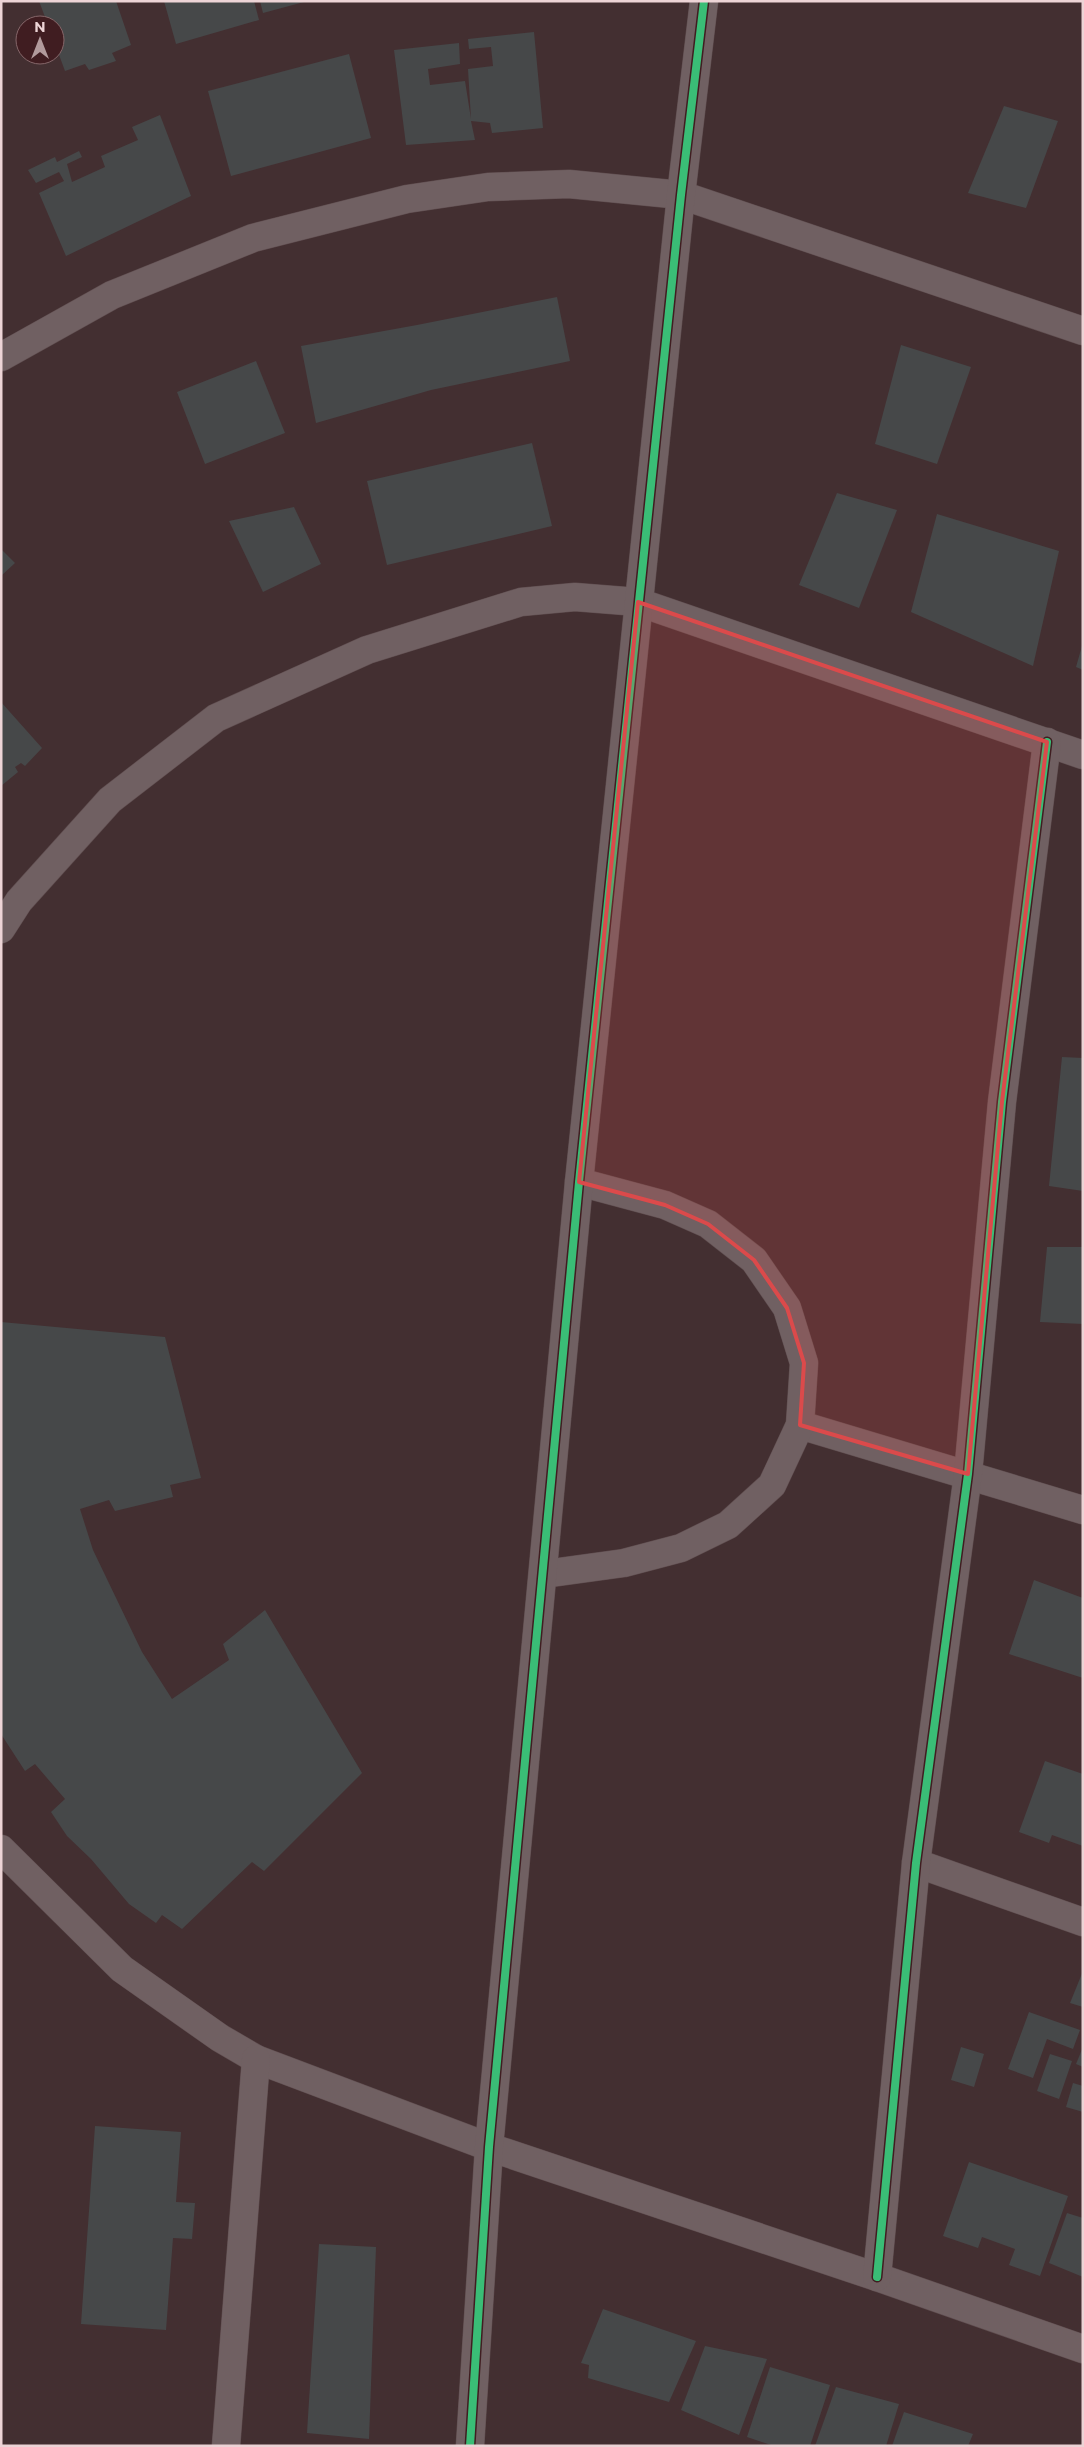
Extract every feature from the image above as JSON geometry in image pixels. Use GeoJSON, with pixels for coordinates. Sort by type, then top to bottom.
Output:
{"type":"FeatureCollection","features":[{"type":"Feature","properties":{"kind":"street"},"geometry":{"type":"LineString","coordinates":[[470,2446],[489,2147],[544,1574],[579,1182],[680,195],[704,1]]}},
{"type":"Feature","properties":{"kind":"street"},"geometry":{"type":"LineString","coordinates":[[1,357],[112,295],[253,238],[408,199],[488,187],[569,184],[680,195],[1083,331]]}},
{"type":"Feature","properties":{"kind":"street"},"geometry":{"type":"LineString","coordinates":[[1,928],[19,901],[110,800],[216,718],[367,650],[521,602],[575,597],[638,602],[1083,755]]}},
{"type":"Feature","properties":{"kind":"street"},"geometry":{"type":"LineString","coordinates":[[878,2276],[916,1863],[968,1474],[1002,1102],[1046,742]]}},
{"type":"Feature","properties":{"kind":"street"},"geometry":{"type":"LineString","coordinates":[[544,1574],[624,1563],[681,1548],[728,1525],[772,1485],[800,1425],[804,1363],[787,1308],[754,1260],[708,1224],[665,1205],[579,1182]]}},
{"type":"Feature","properties":{"kind":"street"},"geometry":{"type":"LineString","coordinates":[[800,1425],[1083,1510]]}},
{"type":"Feature","properties":{"kind":"street"},"geometry":{"type":"LineString","coordinates":[[1,1849],[122,1969],[220,2038],[256,2059],[489,2147],[878,2276],[1083,2349]]}},
{"type":"Feature","properties":{"kind":"street"},"geometry":{"type":"LineString","coordinates":[[916,1863],[1083,1922]]}},
{"type":"Feature","properties":{"kind":"street"},"geometry":{"type":"LineString","coordinates":[[226,2446],[256,2059]]}},
{"type":"Feature","properties":{"kind":"highlighted area"},"geometry":{"type":"Polygon","coordinates":[[[638,602],[1047,742],[1002,1102],[968,1474],[800,1425],[804,1363],[787,1308],[754,1260],[708,1224],[665,1205],[579,1182],[638,602]]]}},
{"type":"Feature","properties":{"kind":"building"},"geometry":{"type":"Polygon","coordinates":[[[39,1],[116,1],[131,45],[112,53],[116,61],[89,70],[85,64],[65,71],[63,65],[65,65],[65,15],[44,15],[39,1]]]}},
{"type":"Feature","properties":{"kind":"building"},"geometry":{"type":"Polygon","coordinates":[[[164,1],[254,1],[259,20],[176,44],[164,1]]]}},
{"type":"Feature","properties":{"kind":"building"},"geometry":{"type":"Polygon","coordinates":[[[260,1],[304,1],[304,2],[263,13],[260,1]]]}},
{"type":"Feature","properties":{"kind":"building"},"geometry":{"type":"Polygon","coordinates":[[[534,32],[543,128],[492,133],[490,123],[471,121],[475,140],[406,145],[394,50],[459,43],[460,64],[428,69],[430,85],[465,81],[471,119],[468,69],[493,66],[491,47],[469,49],[468,39],[534,32]]]}},
{"type":"Feature","properties":{"kind":"building"},"geometry":{"type":"Polygon","coordinates":[[[349,54],[371,138],[231,176],[208,91],[349,54]]]}},
{"type":"Feature","properties":{"kind":"building"},"geometry":{"type":"Polygon","coordinates":[[[1004,106],[1058,121],[1026,208],[968,193],[1004,106]]]}},
{"type":"Feature","properties":{"kind":"building"},"geometry":{"type":"Polygon","coordinates":[[[160,115],[191,196],[66,256],[39,193],[64,181],[59,172],[36,183],[28,170],[55,157],[57,162],[79,151],[82,157],[67,164],[72,182],[105,167],[101,156],[138,140],[132,127],[160,115]]]}},
{"type":"Feature","properties":{"kind":"building"},"geometry":{"type":"Polygon","coordinates":[[[557,297],[570,361],[431,390],[316,423],[301,346],[557,297]]]}},
{"type":"Feature","properties":{"kind":"building"},"geometry":{"type":"Polygon","coordinates":[[[901,345],[971,367],[937,464],[875,444],[901,345]]]}},
{"type":"Feature","properties":{"kind":"building"},"geometry":{"type":"Polygon","coordinates":[[[256,361],[285,433],[205,464],[177,392],[256,361]]]}},
{"type":"Feature","properties":{"kind":"building"},"geometry":{"type":"Polygon","coordinates":[[[532,443],[552,526],[387,565],[367,481],[532,443]]]}},
{"type":"Feature","properties":{"kind":"building"},"geometry":{"type":"Polygon","coordinates":[[[837,493],[897,510],[859,608],[799,585],[837,493]]]}},
{"type":"Feature","properties":{"kind":"building"},"geometry":{"type":"Polygon","coordinates":[[[294,507],[321,564],[263,592],[229,521],[294,507]]]}},
{"type":"Feature","properties":{"kind":"building"},"geometry":{"type":"Polygon","coordinates":[[[937,514],[1059,551],[1033,666],[911,612],[937,514]]]}},
{"type":"Feature","properties":{"kind":"building"},"geometry":{"type":"Polygon","coordinates":[[[1,549],[15,563],[1,576],[1,549]]]}},
{"type":"Feature","properties":{"kind":"building"},"geometry":{"type":"Polygon","coordinates":[[[1083,646],[1083,670],[1076,667],[1083,646]]]}},
{"type":"Feature","properties":{"kind":"building"},"geometry":{"type":"Polygon","coordinates":[[[1,702],[42,748],[25,766],[21,763],[15,767],[18,772],[1,786],[1,702]]]}},
{"type":"Feature","properties":{"kind":"building"},"geometry":{"type":"Polygon","coordinates":[[[1062,1057],[1083,1058],[1083,1191],[1049,1186],[1062,1057]]]}},
{"type":"Feature","properties":{"kind":"building"},"geometry":{"type":"Polygon","coordinates":[[[1047,1247],[1083,1247],[1083,1324],[1040,1322],[1047,1247]]]}},
{"type":"Feature","properties":{"kind":"building"},"geometry":{"type":"Polygon","coordinates":[[[1,1322],[165,1337],[201,1478],[170,1485],[173,1497],[115,1511],[109,1500],[80,1509],[93,1550],[142,1652],[172,1699],[229,1660],[223,1644],[265,1610],[362,1773],[264,1871],[252,1862],[182,1929],[162,1915],[156,1923],[129,1904],[91,1859],[67,1836],[51,1812],[65,1799],[35,1764],[25,1771],[1,1734],[1,1322]]]}},
{"type":"Feature","properties":{"kind":"building"},"geometry":{"type":"Polygon","coordinates":[[[1034,1580],[1083,1598],[1083,1678],[1009,1654],[1034,1580]]]}},
{"type":"Feature","properties":{"kind":"building"},"geometry":{"type":"Polygon","coordinates":[[[1045,1761],[1083,1774],[1083,1846],[1052,1835],[1049,1843],[1019,1832],[1045,1761]]]}},
{"type":"Feature","properties":{"kind":"building"},"geometry":{"type":"Polygon","coordinates":[[[1083,1971],[1083,2007],[1070,2003],[1083,1971]]]}},
{"type":"Feature","properties":{"kind":"building"},"geometry":{"type":"Polygon","coordinates":[[[1029,2012],[1080,2030],[1073,2049],[1047,2039],[1033,2078],[1008,2069],[1029,2012]]]}},
{"type":"Feature","properties":{"kind":"building"},"geometry":{"type":"Polygon","coordinates":[[[961,2047],[984,2054],[974,2087],[951,2080],[961,2047]]]}},
{"type":"Feature","properties":{"kind":"building"},"geometry":{"type":"Polygon","coordinates":[[[1083,2047],[1083,2067],[1076,2064],[1083,2047]]]}},
{"type":"Feature","properties":{"kind":"building"},"geometry":{"type":"Polygon","coordinates":[[[1050,2054],[1072,2061],[1059,2099],[1037,2091],[1050,2054]]]}},
{"type":"Feature","properties":{"kind":"building"},"geometry":{"type":"Polygon","coordinates":[[[1073,2083],[1083,2086],[1083,2112],[1066,2107],[1073,2083]]]}},
{"type":"Feature","properties":{"kind":"building"},"geometry":{"type":"Polygon","coordinates":[[[95,2126],[181,2132],[176,2202],[195,2203],[192,2239],[173,2238],[166,2330],[81,2324],[95,2126]]]}},
{"type":"Feature","properties":{"kind":"building"},"geometry":{"type":"Polygon","coordinates":[[[969,2162],[1068,2196],[1040,2276],[1009,2265],[1015,2249],[982,2237],[978,2248],[943,2236],[969,2162]]]}},
{"type":"Feature","properties":{"kind":"building"},"geometry":{"type":"Polygon","coordinates":[[[1067,2213],[1083,2218],[1083,2277],[1049,2263],[1067,2213]]]}},
{"type":"Feature","properties":{"kind":"building"},"geometry":{"type":"Polygon","coordinates":[[[319,2244],[376,2247],[369,2439],[307,2433],[319,2244]]]}},
{"type":"Feature","properties":{"kind":"building"},"geometry":{"type":"Polygon","coordinates":[[[603,2309],[696,2341],[669,2402],[588,2378],[589,2365],[581,2363],[603,2309]]]}},
{"type":"Feature","properties":{"kind":"building"},"geometry":{"type":"Polygon","coordinates":[[[705,2346],[767,2359],[739,2435],[681,2410],[705,2346]]]}},
{"type":"Feature","properties":{"kind":"building"},"geometry":{"type":"Polygon","coordinates":[[[770,2367],[830,2385],[810,2446],[774,2446],[747,2437],[770,2367]]]}},
{"type":"Feature","properties":{"kind":"building"},"geometry":{"type":"Polygon","coordinates":[[[836,2387],[899,2404],[886,2446],[815,2446],[836,2387]]]}},
{"type":"Feature","properties":{"kind":"building"},"geometry":{"type":"Polygon","coordinates":[[[904,2412],[973,2434],[968,2446],[892,2446],[904,2412]]]}},
{"type":"Feature","properties":{"kind":"cycle path"},"geometry":{"type":"LineString","coordinates":[[470,2446],[489,2147],[579,1182],[681,195],[704,1]]}},
{"type":"Feature","properties":{"kind":"cycle path"},"geometry":{"type":"LineString","coordinates":[[877,2277],[916,1863],[968,1474],[1002,1102],[1047,742]]}}]}
